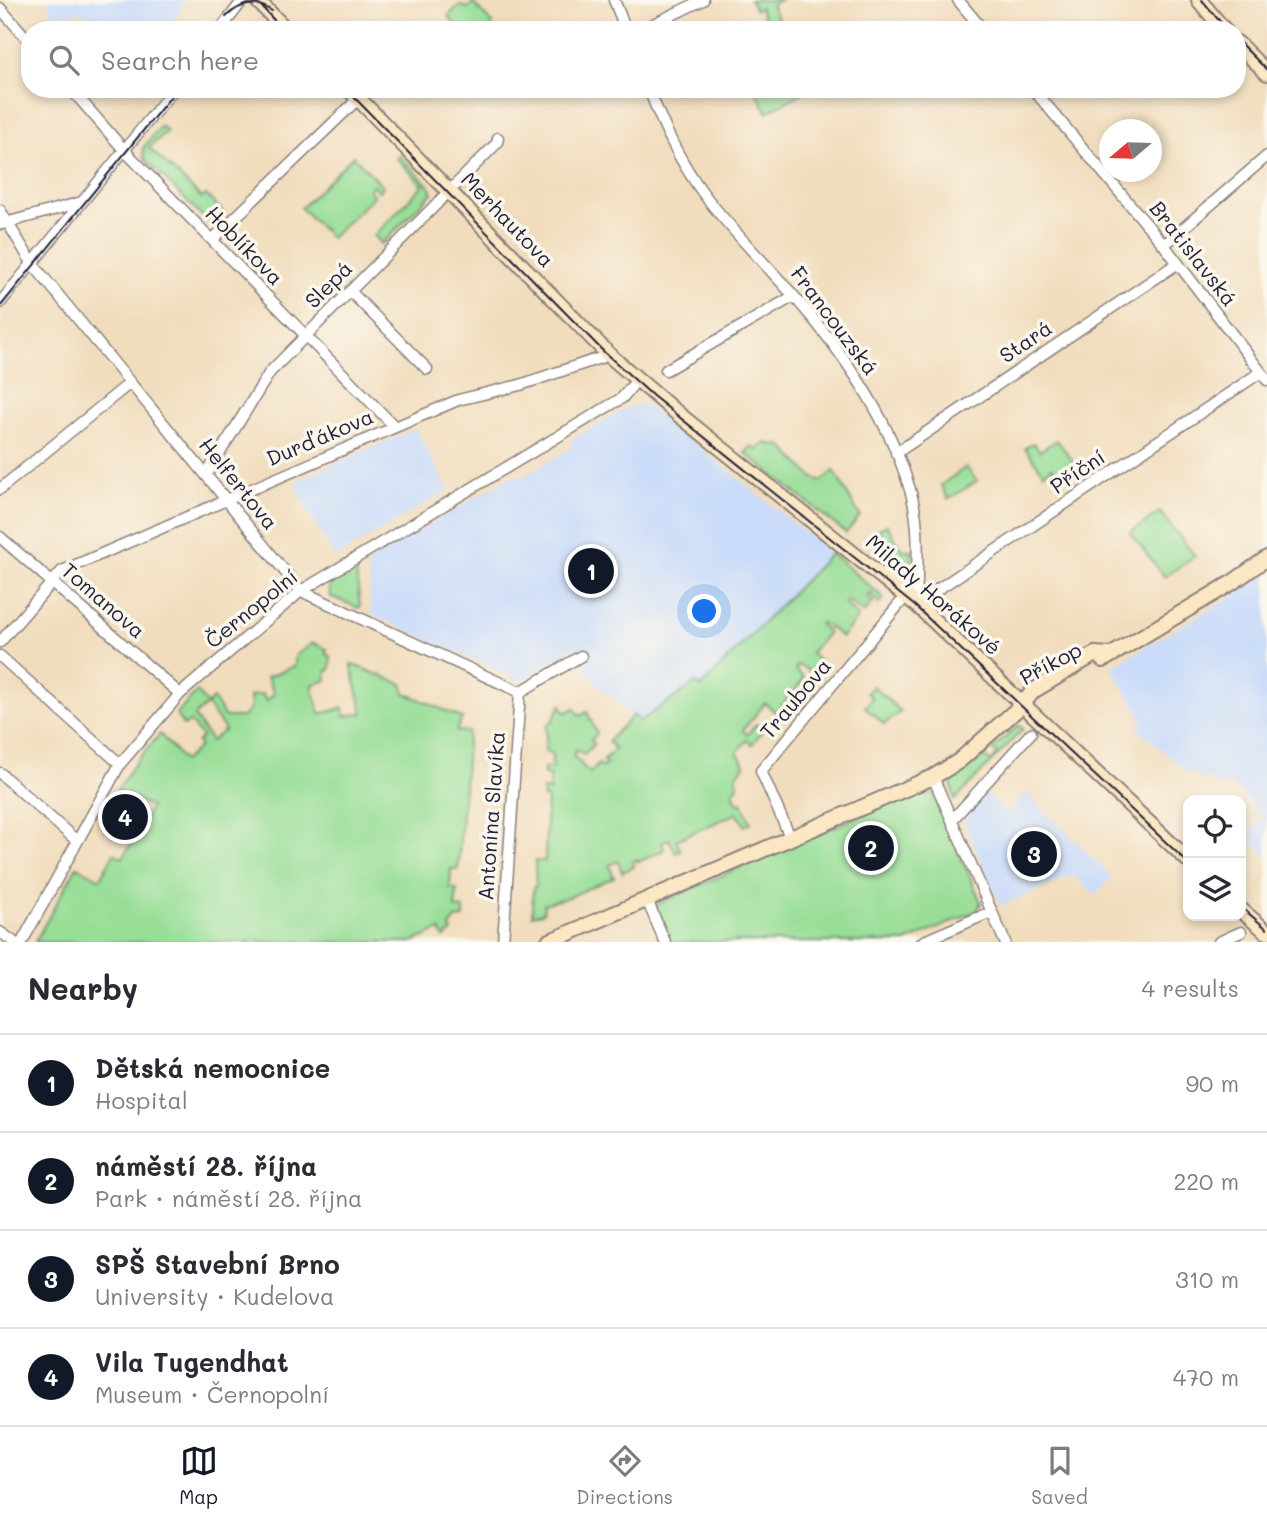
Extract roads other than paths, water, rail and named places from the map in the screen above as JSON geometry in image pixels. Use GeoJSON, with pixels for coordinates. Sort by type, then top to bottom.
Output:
{"type":"FeatureCollection","features":[{"type":"Feature","properties":{"kind":"street"},"geometry":{"type":"LineString","coordinates":[[226,21],[243,0]]}},
{"type":"Feature","properties":{"kind":"street"},"geometry":{"type":"LineString","coordinates":[[257,0],[277,21]]}},
{"type":"Feature","properties":{"kind":"street"},"geometry":{"type":"LineString","coordinates":[[614,0],[622,21]]}},
{"type":"Feature","properties":{"kind":"street"},"geometry":{"type":"LineString","coordinates":[[660,21],[703,0]]}},
{"type":"Feature","properties":{"kind":"street"},"geometry":{"type":"LineString","coordinates":[[958,0],[976,21]]}},
{"type":"Feature","properties":{"kind":"street"},"geometry":{"type":"LineString","coordinates":[[1199,0],[1216,21]]}},
{"type":"Feature","properties":{"kind":"street"},"geometry":{"type":"LineString","coordinates":[[0,8],[21,32]]}},
{"type":"Feature","properties":{"kind":"street"},"geometry":{"type":"LineString","coordinates":[[1246,52],[1267,73]]}},
{"type":"Feature","properties":{"kind":"street","name":"Hoblíkova"},"geometry":{"type":"LineString","coordinates":[[79,98],[125,151],[395,427]]}},
{"type":"Feature","properties":{"kind":"street"},"geometry":{"type":"LineString","coordinates":[[0,303],[167,98]]}},
{"type":"Feature","properties":{"kind":"street"},"geometry":{"type":"LineString","coordinates":[[212,240],[349,98]]}},
{"type":"Feature","properties":{"kind":"street","name":"Merhautova"},"geometry":{"type":"LineString","coordinates":[[359,98],[609,355],[636,379]]}},
{"type":"Feature","properties":{"kind":"street","name":"Francouzská"},"geometry":{"type":"LineString","coordinates":[[652,98],[659,116],[702,192],[835,347],[870,403],[896,453],[911,493],[919,539],[911,600]]}},
{"type":"Feature","properties":{"kind":"street","name":"Bratislavská"},"geometry":{"type":"LineString","coordinates":[[1041,98],[1164,245],[1264,376]]}},
{"type":"Feature","properties":{"kind":"street","name":"Slepá"},"geometry":{"type":"LineString","coordinates":[[206,475],[270,372],[497,144],[498,138]]}},
{"type":"Feature","properties":{"kind":"street"},"geometry":{"type":"LineString","coordinates":[[1164,245],[1267,156]]}},
{"type":"Feature","properties":{"kind":"street"},"geometry":{"type":"LineString","coordinates":[[2,224],[82,202]]}},
{"type":"Feature","properties":{"kind":"street","name":"Helfertova"},"geometry":{"type":"LineString","coordinates":[[0,210],[2,224],[32,263],[300,591],[520,692]]}},
{"type":"Feature","properties":{"kind":"street","name":"Stará"},"geometry":{"type":"LineString","coordinates":[[896,453],[1178,263]]}},
{"type":"Feature","properties":{"kind":"street"},"geometry":{"type":"LineString","coordinates":[[350,291],[427,369]]}},
{"type":"Feature","properties":{"kind":"street"},"geometry":{"type":"LineString","coordinates":[[666,370],[793,296]]}},
{"type":"Feature","properties":{"kind":"street","name":"Durďákova"},"geometry":{"type":"LineString","coordinates":[[0,642],[62,571],[458,400],[520,385],[609,355]]}},
{"type":"Feature","properties":{"kind":"street","name":"Příční"},"geometry":{"type":"LineString","coordinates":[[911,600],[1264,376]]}},
{"type":"Feature","properties":{"kind":"street","name":"Černopolní"},"geometry":{"type":"LineString","coordinates":[[22,942],[120,764],[180,695],[300,591],[622,398],[636,379]]}},
{"type":"Feature","properties":{"kind":"street","name":"Milady Horákové"},"geometry":{"type":"LineString","coordinates":[[636,379],[911,600],[1186,858]]}},
{"type":"Feature","properties":{"kind":"street"},"geometry":{"type":"LineString","coordinates":[[0,489],[130,383]]}},
{"type":"Feature","properties":{"kind":"street","name":"Tomanova"},"geometry":{"type":"LineString","coordinates":[[0,537],[180,695]]}},
{"type":"Feature","properties":{"kind":"street","name":"Příkop"},"geometry":{"type":"LineString","coordinates":[[548,942],[933,777],[959,761],[1023,704],[1038,699],[1233,582],[1267,558]]}},
{"type":"Feature","properties":{"kind":"street","name":"Traubova"},"geometry":{"type":"LineString","coordinates":[[790,837],[761,771],[911,600]]}},
{"type":"Feature","properties":{"kind":"street"},"geometry":{"type":"LineString","coordinates":[[0,656],[120,764]]}},
{"type":"Feature","properties":{"kind":"street"},"geometry":{"type":"LineString","coordinates":[[520,692],[581,656]]}},
{"type":"Feature","properties":{"kind":"street","name":"Antonína Slavíka"},"geometry":{"type":"LineString","coordinates":[[502,942],[520,692]]}},
{"type":"Feature","properties":{"kind":"street"},"geometry":{"type":"LineString","coordinates":[[952,820],[1031,733]]}},
{"type":"Feature","properties":{"kind":"street"},"geometry":{"type":"LineString","coordinates":[[0,773],[77,841]]}},
{"type":"Feature","properties":{"kind":"street"},"geometry":{"type":"LineString","coordinates":[[933,777],[1005,942]]}},
{"type":"Feature","properties":{"kind":"street"},"geometry":{"type":"LineString","coordinates":[[647,900],[665,942]]}},
{"type":"Feature","properties":{"kind":"street"},"geometry":{"type":"LineString","coordinates":[[922,942],[991,912]]}},
{"type":"Feature","properties":{"kind":"street"},"geometry":{"type":"LineString","coordinates":[[1246,914],[1267,932]]}},
{"type":"Feature","properties":{"kind":"street"},"geometry":{"type":"LineString","coordinates":[[0,932],[14,942]]}},
{"type":"Feature","properties":{"kind":"street"},"geometry":{"type":"LineString","coordinates":[[1219,942],[1241,932]]}},
{"type":"Feature","properties":{"kind":"tram line"},"geometry":{"type":"LineString","coordinates":[[1202,0],[1220,21]]}},
{"type":"Feature","properties":{"kind":"tram line"},"geometry":{"type":"LineString","coordinates":[[226,17],[242,6],[254,4],[272,11]]}},
{"type":"Feature","properties":{"kind":"tram line"},"geometry":{"type":"LineString","coordinates":[[262,7],[275,21]]}},
{"type":"Feature","properties":{"kind":"tram line"},"geometry":{"type":"LineString","coordinates":[[1246,49],[1267,70]]}},
{"type":"Feature","properties":{"kind":"tram line"},"geometry":{"type":"LineString","coordinates":[[0,307],[170,98]]}},
{"type":"Feature","properties":{"kind":"tram line"},"geometry":{"type":"LineString","coordinates":[[355,98],[604,352],[653,396],[915,606],[1183,858]]}},
{"type":"Feature","properties":{"kind":"tram line"},"geometry":{"type":"LineString","coordinates":[[1246,911],[1267,929]]}},
{"type":"Feature","properties":{"kind":"place","name":"Dětská nemocnice"},"geometry":{"type":"Point","coordinates":[591,571]}},
{"type":"Feature","properties":{"kind":"place","name":"Vila Tugendhat"},"geometry":{"type":"Point","coordinates":[125,817]}},
{"type":"Feature","properties":{"kind":"place","name":"náměstí 28. října"},"geometry":{"type":"Point","coordinates":[871,848]}},
{"type":"Feature","properties":{"kind":"place","name":"SPŠ Stavební Brno"},"geometry":{"type":"Point","coordinates":[1034,854]}}]}
